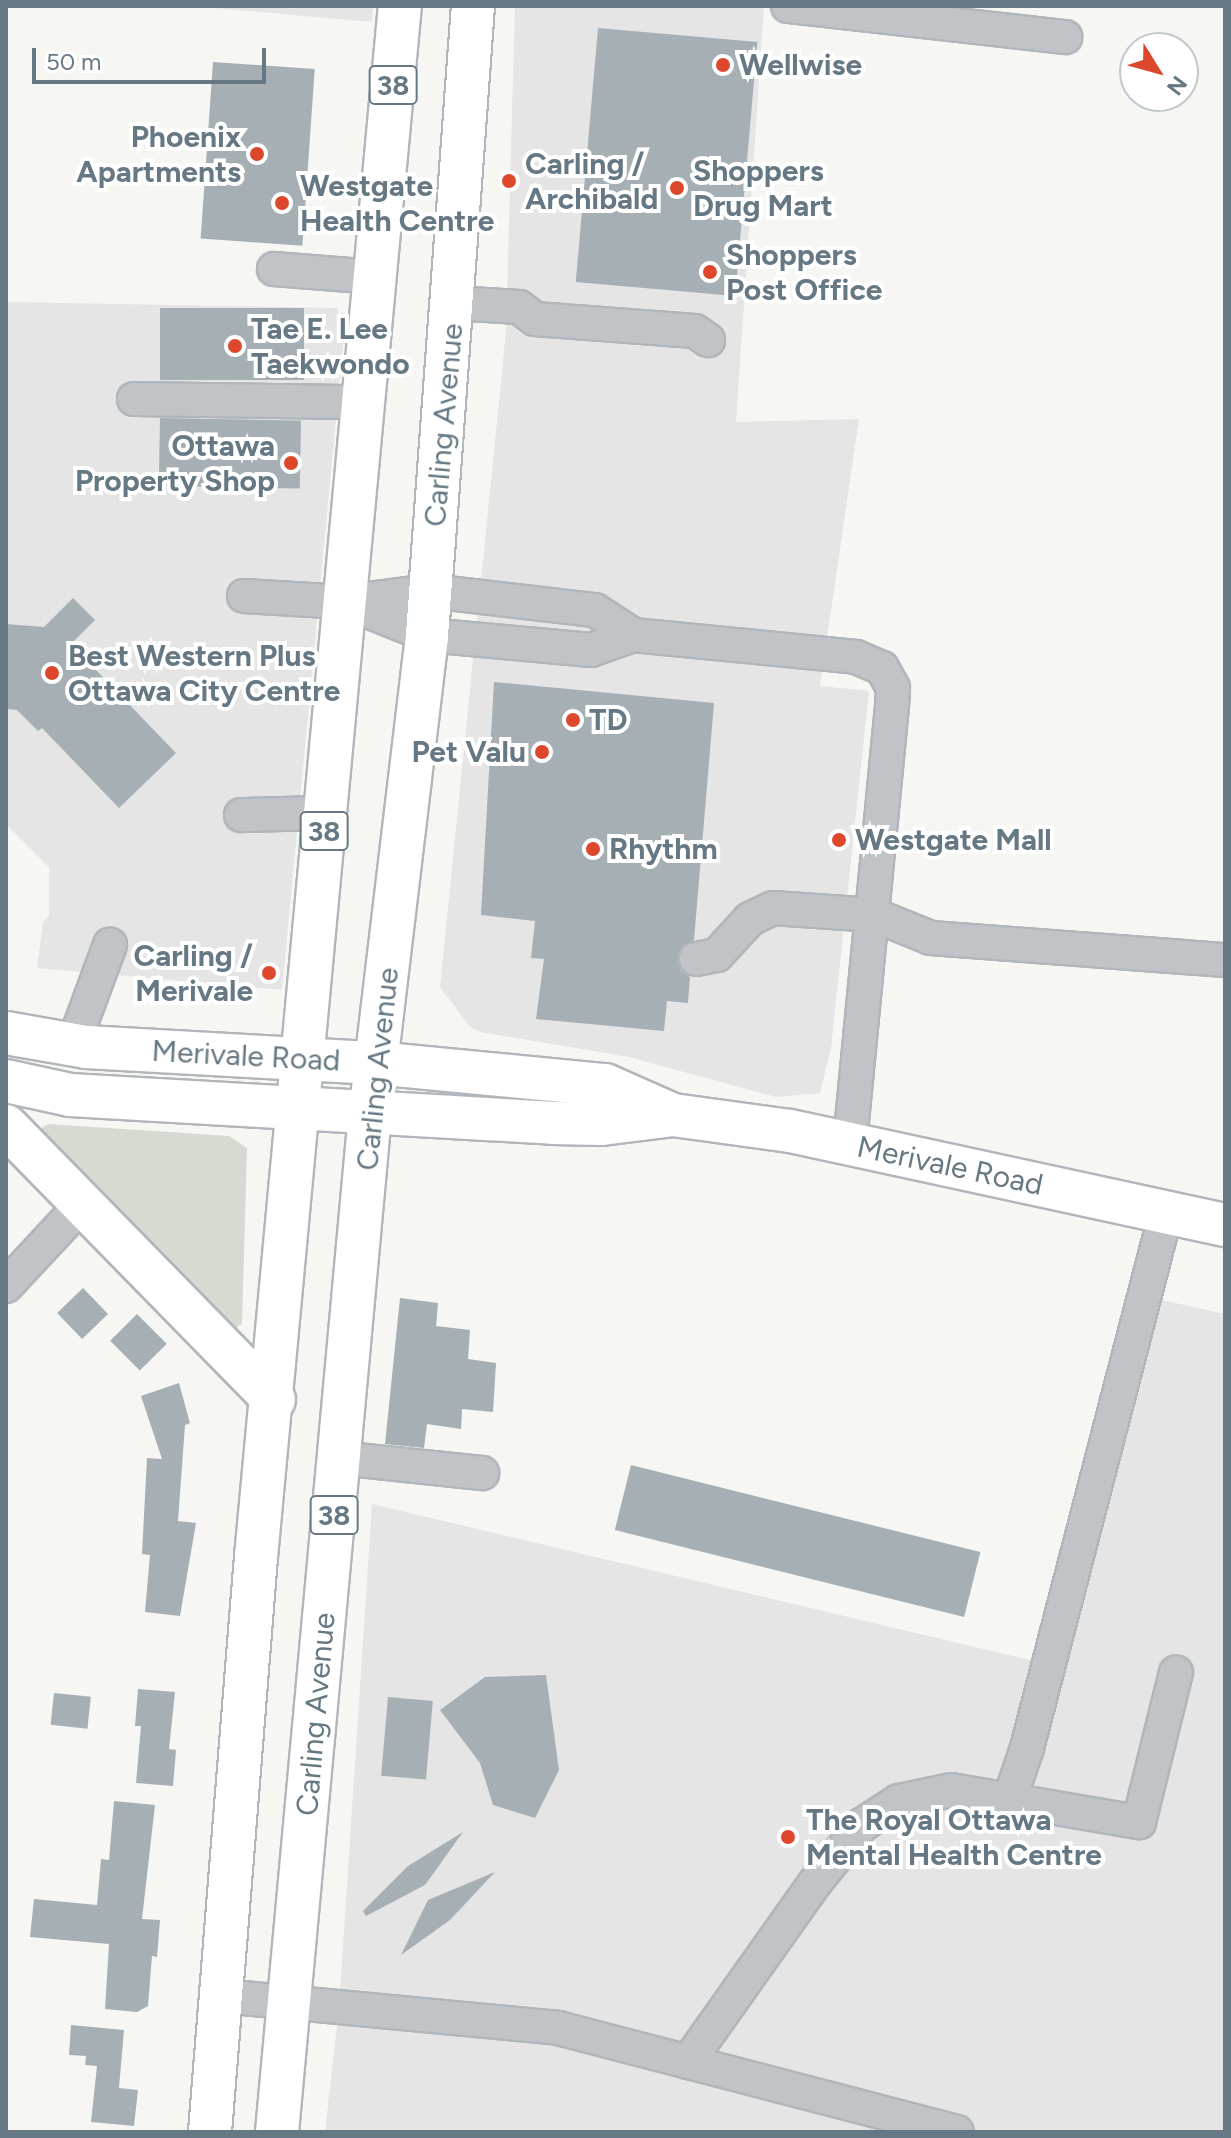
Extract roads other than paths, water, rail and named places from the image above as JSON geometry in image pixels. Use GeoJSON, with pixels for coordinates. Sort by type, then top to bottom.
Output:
{"type":"FeatureCollection","features":[{"type":"Feature","properties":{"kind":"main road","name":"38"},"geometry":{"type":"LineString","coordinates":[[210,2132],[256,1557],[274,1400],[400,6]]}},
{"type":"Feature","properties":{"kind":"main road","name":"Carling Avenue"},"geometry":{"type":"LineString","coordinates":[[277,2132],[375,1063],[427,635],[454,303],[473,6]]}},
{"type":"Feature","properties":{"kind":"main road","name":"Merivale Road"},"geometry":{"type":"LineString","coordinates":[[6,1033],[73,1045],[375,1063],[605,1085],[673,1115],[850,1144],[1225,1225]]}},
{"type":"Feature","properties":{"kind":"main road","name":"Merivale Road"},"geometry":{"type":"LineString","coordinates":[[6,1081],[70,1095],[300,1106],[370,1114],[602,1124],[673,1115]]}},
{"type":"Feature","properties":{"kind":"main road"},"geometry":{"type":"LineString","coordinates":[[6,1126],[274,1400]]}},
{"type":"Feature","properties":{"kind":"street"},"geometry":{"type":"LineString","coordinates":[[788,6],[1065,37]]}},
{"type":"Feature","properties":{"kind":"street"},"geometry":{"type":"LineString","coordinates":[[274,269],[375,277]]}},
{"type":"Feature","properties":{"kind":"street"},"geometry":{"type":"LineString","coordinates":[[454,303],[519,307],[535,319],[695,331],[708,340]]}},
{"type":"Feature","properties":{"kind":"street"},"geometry":{"type":"LineString","coordinates":[[134,399],[363,402]]}},
{"type":"Feature","properties":{"kind":"street"},"geometry":{"type":"LineString","coordinates":[[244,596],[345,602],[430,591],[595,610],[633,635]]}},
{"type":"Feature","properties":{"kind":"street"},"geometry":{"type":"LineString","coordinates":[[345,602],[427,635],[591,650],[633,635],[856,657],[882,668],[893,688],[850,1144]]}},
{"type":"Feature","properties":{"kind":"street"},"geometry":{"type":"LineString","coordinates":[[241,815],[325,813]]}},
{"type":"Feature","properties":{"kind":"street"},"geometry":{"type":"LineString","coordinates":[[696,959],[717,955],[750,919],[773,908],[874,915],[931,938],[1225,960]]}},
{"type":"Feature","properties":{"kind":"street"},"geometry":{"type":"LineString","coordinates":[[73,1045],[110,945]]}},
{"type":"Feature","properties":{"kind":"street"},"geometry":{"type":"LineString","coordinates":[[6,1286],[83,1203]]}},
{"type":"Feature","properties":{"kind":"street"},"geometry":{"type":"LineString","coordinates":[[1010,1798],[1166,1213]]}},
{"type":"Feature","properties":{"kind":"street"},"geometry":{"type":"LineString","coordinates":[[339,1458],[482,1473]]}},
{"type":"Feature","properties":{"kind":"street"},"geometry":{"type":"LineString","coordinates":[[688,2062],[862,1825],[899,1801],[948,1790],[1139,1822],[1176,1673]]}},
{"type":"Feature","properties":{"kind":"street"},"geometry":{"type":"LineString","coordinates":[[222,1996],[558,2028],[957,2132]]}},
{"type":"Feature","properties":{"kind":"place","name":"Wellwise"},"geometry":{"type":"Point","coordinates":[723,65]}},
{"type":"Feature","properties":{"kind":"place","name":"Phoenix Apartments"},"geometry":{"type":"Point","coordinates":[257,154]}},
{"type":"Feature","properties":{"kind":"place","name":"Carling / Archibald"},"geometry":{"type":"Point","coordinates":[509,181]}},
{"type":"Feature","properties":{"kind":"place","name":"Shoppers Drug Mart"},"geometry":{"type":"Point","coordinates":[677,188]}},
{"type":"Feature","properties":{"kind":"place","name":"Westgate Health Centre"},"geometry":{"type":"Point","coordinates":[282,203]}},
{"type":"Feature","properties":{"kind":"place","name":"Shoppers Post Office"},"geometry":{"type":"Point","coordinates":[710,272]}},
{"type":"Feature","properties":{"kind":"place","name":"Tae E. Lee Taekwondo"},"geometry":{"type":"Point","coordinates":[235,346]}},
{"type":"Feature","properties":{"kind":"place","name":"Ottawa Property Shop"},"geometry":{"type":"Point","coordinates":[291,463]}},
{"type":"Feature","properties":{"kind":"place","name":"Best Western Plus Ottawa City Centre"},"geometry":{"type":"Point","coordinates":[52,673]}},
{"type":"Feature","properties":{"kind":"place","name":"TD"},"geometry":{"type":"Point","coordinates":[573,720]}},
{"type":"Feature","properties":{"kind":"place","name":"Pet Valu"},"geometry":{"type":"Point","coordinates":[542,752]}},
{"type":"Feature","properties":{"kind":"place","name":"Westgate Mall"},"geometry":{"type":"Point","coordinates":[839,840]}},
{"type":"Feature","properties":{"kind":"place","name":"Rhythm"},"geometry":{"type":"Point","coordinates":[593,849]}},
{"type":"Feature","properties":{"kind":"place","name":"Carling / Merivale"},"geometry":{"type":"Point","coordinates":[269,973]}},
{"type":"Feature","properties":{"kind":"place","name":"The Royal Ottawa Mental Health Centre"},"geometry":{"type":"Point","coordinates":[788,1837]}}]}
